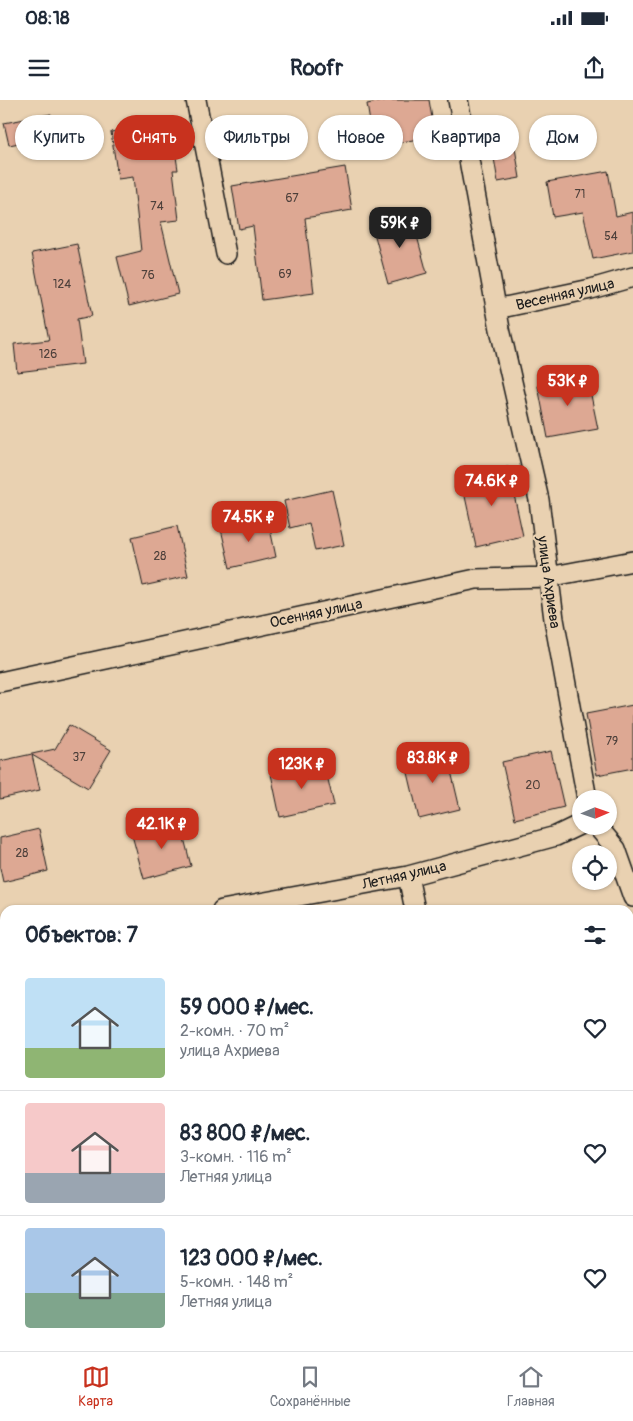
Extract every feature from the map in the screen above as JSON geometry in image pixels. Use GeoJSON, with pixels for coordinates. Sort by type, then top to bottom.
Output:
{"type":"FeatureCollection","features":[{"type":"Feature","properties":{"kind":"street"},"geometry":{"type":"LineString","coordinates":[[196,100],[226,254]]}},
{"type":"Feature","properties":{"kind":"street","name":"улица Ахриева"},"geometry":{"type":"LineString","coordinates":[[458,100],[496,309],[539,500],[554,619],[585,790]]}},
{"type":"Feature","properties":{"kind":"street","name":"Весенняя улица"},"geometry":{"type":"LineString","coordinates":[[496,309],[590,289],[633,277]]}},
{"type":"Feature","properties":{"kind":"street","name":"Осенняя улица"},"geometry":{"type":"LineString","coordinates":[[0,682],[476,579],[548,577],[633,561]]}},
{"type":"Feature","properties":{"kind":"street","name":"Летняя улица"},"geometry":{"type":"LineString","coordinates":[[249,905],[408,876],[556,836],[572,828]]}},
{"type":"Feature","properties":{"kind":"street"},"geometry":{"type":"LineString","coordinates":[[605,835],[616,848],[633,897]]}},
{"type":"Feature","properties":{"kind":"street"},"geometry":{"type":"LineString","coordinates":[[408,876],[414,905]]}},
{"type":"Feature","properties":{"kind":"building"},"geometry":{"type":"Polygon","coordinates":[[[388,100],[429,100],[432,115],[413,115],[413,140],[403,142],[403,115],[369,115],[367,104],[388,100]]]}},
{"type":"Feature","properties":{"kind":"building"},"geometry":{"type":"Polygon","coordinates":[[[15,121],[15,144],[9,145],[4,123],[15,121]]]}},
{"type":"Feature","properties":{"kind":"building"},"geometry":{"type":"Polygon","coordinates":[[[111,132],[114,132],[114,152],[111,132]]]}},
{"type":"Feature","properties":{"kind":"building"},"geometry":{"type":"Polygon","coordinates":[[[115,160],[177,160],[178,170],[173,170],[179,220],[161,222],[178,294],[129,306],[117,257],[141,251],[133,177],[118,179],[115,160]]]}},
{"type":"Feature","properties":{"kind":"building"},"geometry":{"type":"Polygon","coordinates":[[[494,160],[517,160],[520,178],[498,182],[494,160]]]}},
{"type":"Feature","properties":{"kind":"building"},"geometry":{"type":"Polygon","coordinates":[[[345,167],[352,210],[305,218],[314,293],[262,300],[253,226],[239,229],[232,186],[345,167]]]}},
{"type":"Feature","properties":{"kind":"building"},"geometry":{"type":"Polygon","coordinates":[[[608,171],[616,216],[633,212],[633,251],[593,259],[583,212],[553,217],[547,182],[608,171]]]}},
{"type":"Feature","properties":{"kind":"building"},"geometry":{"type":"Polygon","coordinates":[[[411,214],[427,273],[388,284],[372,225],[411,214]]]}},
{"type":"Feature","properties":{"kind":"building"},"geometry":{"type":"Polygon","coordinates":[[[77,244],[92,316],[77,319],[83,364],[17,372],[14,344],[49,340],[32,253],[77,244]]]}},
{"type":"Feature","properties":{"kind":"building"},"geometry":{"type":"Polygon","coordinates":[[[587,376],[598,429],[548,438],[538,386],[587,376]]]}},
{"type":"Feature","properties":{"kind":"building"},"geometry":{"type":"Polygon","coordinates":[[[508,467],[523,536],[476,547],[461,478],[508,467]]]}},
{"type":"Feature","properties":{"kind":"building"},"geometry":{"type":"Polygon","coordinates":[[[332,490],[344,545],[315,551],[309,523],[290,528],[284,501],[332,490]]]}},
{"type":"Feature","properties":{"kind":"building"},"geometry":{"type":"Polygon","coordinates":[[[268,519],[276,557],[230,568],[221,529],[268,519]]]}},
{"type":"Feature","properties":{"kind":"building"},"geometry":{"type":"Polygon","coordinates":[[[177,526],[188,576],[143,586],[132,537],[177,526]]]}},
{"type":"Feature","properties":{"kind":"building"},"geometry":{"type":"Polygon","coordinates":[[[633,705],[633,768],[597,775],[586,714],[633,705]]]}},
{"type":"Feature","properties":{"kind":"building"},"geometry":{"type":"Polygon","coordinates":[[[69,725],[111,750],[88,788],[32,755],[40,790],[0,799],[0,761],[55,749],[69,725]]]}},
{"type":"Feature","properties":{"kind":"building"},"geometry":{"type":"Polygon","coordinates":[[[446,750],[460,809],[419,819],[405,760],[446,750]]]}},
{"type":"Feature","properties":{"kind":"building"},"geometry":{"type":"Polygon","coordinates":[[[551,751],[564,807],[515,819],[502,762],[551,751]]]}},
{"type":"Feature","properties":{"kind":"building"},"geometry":{"type":"Polygon","coordinates":[[[324,763],[334,805],[280,817],[271,774],[324,763]]]}},
{"type":"Feature","properties":{"kind":"building"},"geometry":{"type":"Polygon","coordinates":[[[180,822],[191,866],[144,879],[132,835],[180,822]]]}},
{"type":"Feature","properties":{"kind":"building"},"geometry":{"type":"Polygon","coordinates":[[[39,829],[48,871],[3,882],[0,868],[0,838],[39,829]]]}}]}
